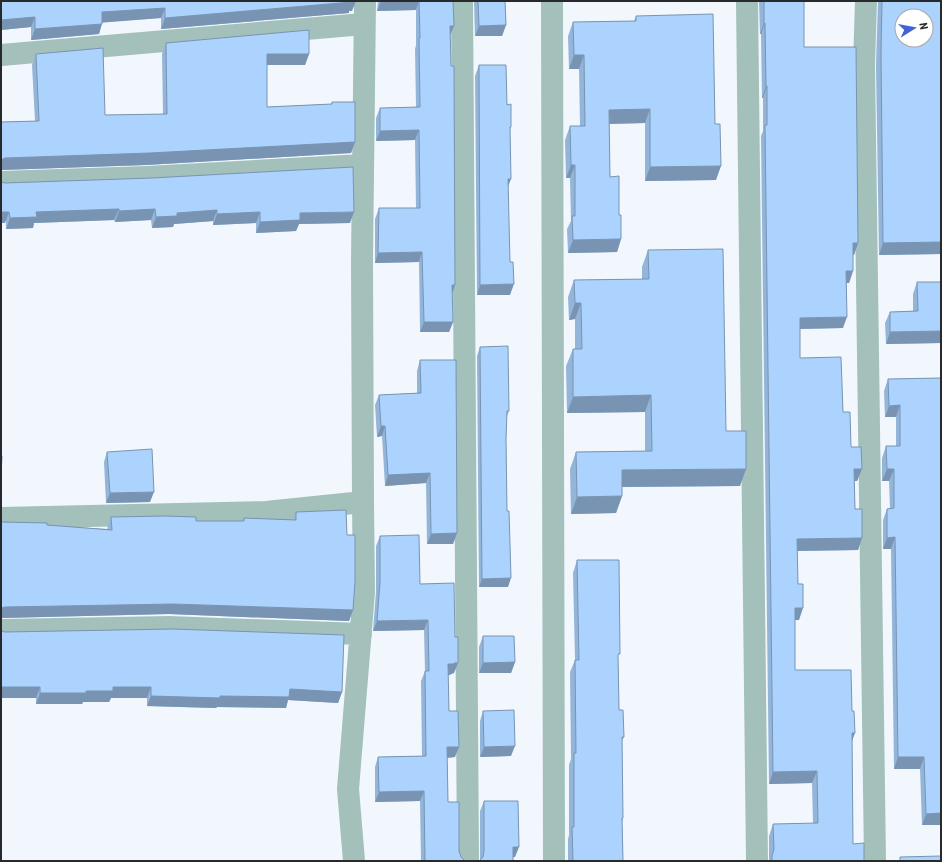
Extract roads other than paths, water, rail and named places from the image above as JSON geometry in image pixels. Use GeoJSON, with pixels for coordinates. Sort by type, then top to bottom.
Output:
{"type":"FeatureCollection","features":[{"type":"Feature","properties":{"kind":"street"},"geometry":{"type":"LineString","coordinates":[[354,861],[348,789],[364,592],[362,165],[365,1]]}},
{"type":"Feature","properties":{"kind":"street"},"geometry":{"type":"LineString","coordinates":[[462,1],[468,861]]}},
{"type":"Feature","properties":{"kind":"street"},"geometry":{"type":"LineString","coordinates":[[552,1],[554,861]]}},
{"type":"Feature","properties":{"kind":"street"},"geometry":{"type":"LineString","coordinates":[[747,1],[757,861]]}},
{"type":"Feature","properties":{"kind":"street"},"geometry":{"type":"LineString","coordinates":[[866,1],[864,65],[876,861]]}},
{"type":"Feature","properties":{"kind":"street"},"geometry":{"type":"LineString","coordinates":[[1,55],[364,24]]}},
{"type":"Feature","properties":{"kind":"street"},"geometry":{"type":"LineString","coordinates":[[1,182],[362,165]]}},
{"type":"Feature","properties":{"kind":"street"},"geometry":{"type":"LineString","coordinates":[[1,518],[266,512],[363,502]]}},
{"type":"Feature","properties":{"kind":"street"},"geometry":{"type":"LineString","coordinates":[[1,630],[169,627],[361,634]]}}]}
